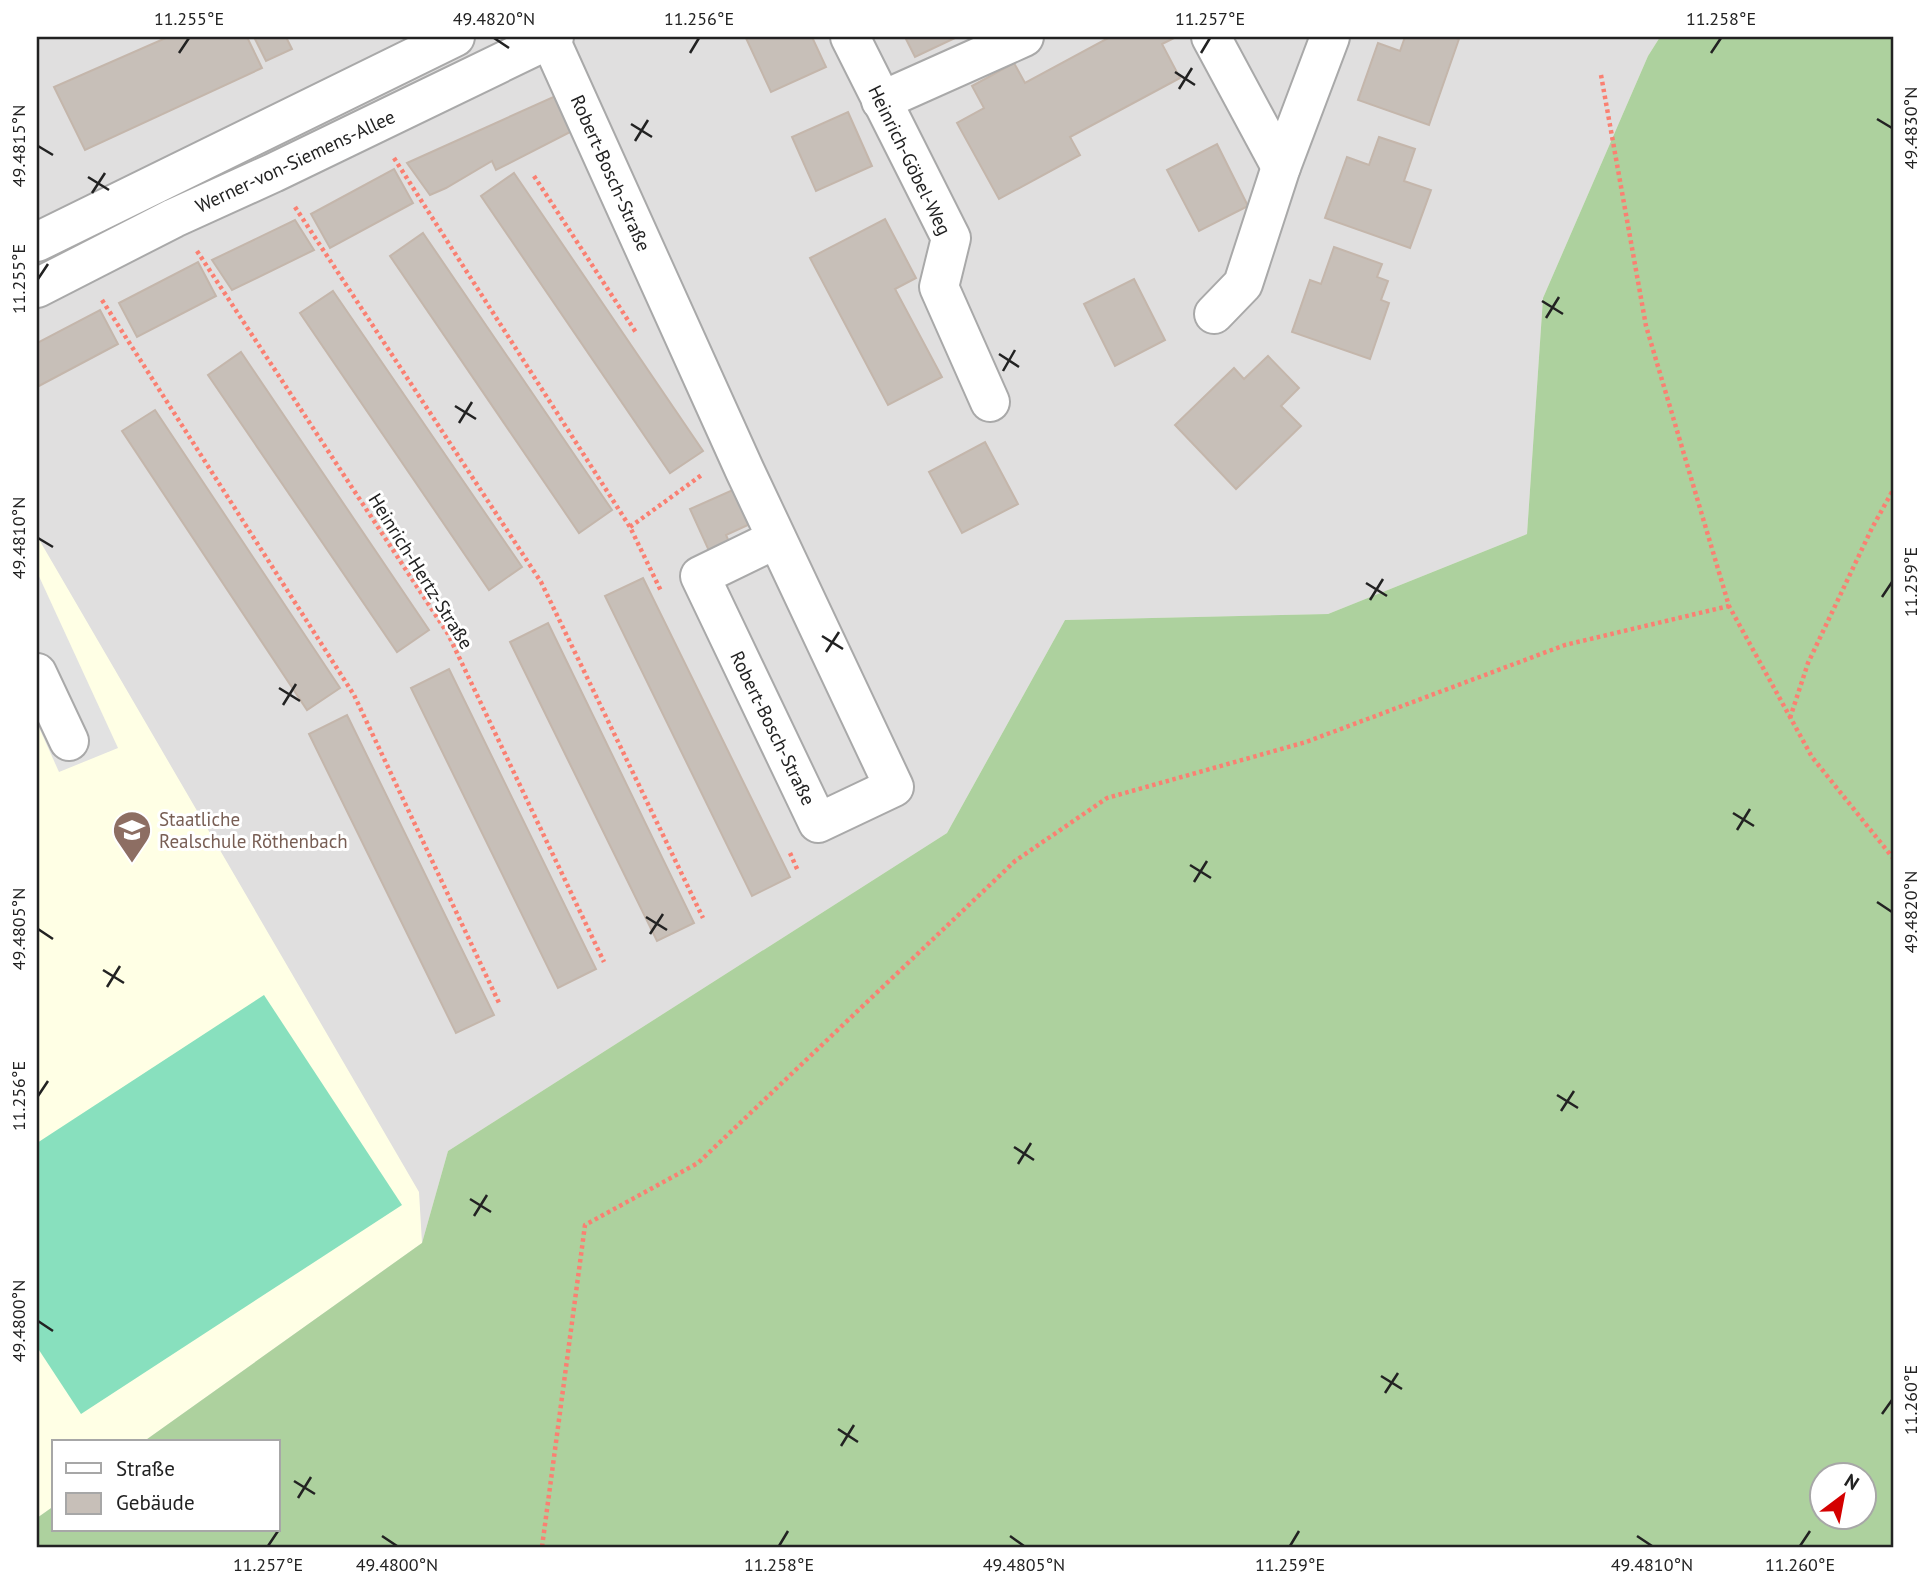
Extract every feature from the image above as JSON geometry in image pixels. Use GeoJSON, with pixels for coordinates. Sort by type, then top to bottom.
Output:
{"type":"FeatureCollection","features":[{"type":"Feature","properties":{"kind":"street","name":"Werner-von-Siemens-Allee"},"geometry":{"type":"LineString","coordinates":[[37,242],[455,37]]}},
{"type":"Feature","properties":{"kind":"street","name":"Werner-von-Siemens-Allee"},"geometry":{"type":"LineString","coordinates":[[37,288],[174,218],[273,173],[551,37]]}},
{"type":"Feature","properties":{"kind":"street","name":"Robert-Bosch-Straße"},"geometry":{"type":"LineString","coordinates":[[551,37],[776,539],[894,787],[818,822],[700,576],[776,539]]}},
{"type":"Feature","properties":{"kind":"street","name":"Heinrich-Göbel-Weg"},"geometry":{"type":"LineString","coordinates":[[850,37],[951,238],[939,287],[990,402]]}},
{"type":"Feature","properties":{"kind":"street"},"geometry":{"type":"LineString","coordinates":[[881,101],[1024,37]]}},
{"type":"Feature","properties":{"kind":"street"},"geometry":{"type":"LineString","coordinates":[[1211,37],[1281,167]]}},
{"type":"Feature","properties":{"kind":"street"},"geometry":{"type":"LineString","coordinates":[[1213,314],[1243,284],[1281,167],[1330,37]]}},
{"type":"Feature","properties":{"kind":"street"},"geometry":{"type":"LineString","coordinates":[[37,673],[69,741]]}},
{"type":"Feature","properties":{"kind":"path"},"geometry":{"type":"LineString","coordinates":[[1601,75],[1646,326],[1729,606],[1812,757],[1893,858]]}},
{"type":"Feature","properties":{"kind":"path"},"geometry":{"type":"LineString","coordinates":[[372,125],[630,527],[666,601]]}},
{"type":"Feature","properties":{"kind":"path"},"geometry":{"type":"LineString","coordinates":[[273,173],[541,582],[703,918]]}},
{"type":"Feature","properties":{"kind":"path"},"geometry":{"type":"LineString","coordinates":[[534,176],[638,336]]}},
{"type":"Feature","properties":{"kind":"path","name":"Heinrich-Hertz-Straße"},"geometry":{"type":"LineString","coordinates":[[174,218],[448,634],[604,962]]}},
{"type":"Feature","properties":{"kind":"path"},"geometry":{"type":"LineString","coordinates":[[80,265],[354,695],[500,1005]]}},
{"type":"Feature","properties":{"kind":"path"},"geometry":{"type":"LineString","coordinates":[[630,527],[708,470]]}},
{"type":"Feature","properties":{"kind":"path"},"geometry":{"type":"LineString","coordinates":[[1790,719],[1808,663],[1893,490]]}},
{"type":"Feature","properties":{"kind":"path"},"geometry":{"type":"LineString","coordinates":[[542,1547],[585,1225],[698,1163],[1015,861],[1107,798],[1306,742],[1564,645],[1729,606]]}},
{"type":"Feature","properties":{"kind":"path"},"geometry":{"type":"LineString","coordinates":[[786,847],[798,871]]}},
{"type":"Feature","properties":{"kind":"shaded area"},"geometry":{"type":"Polygon","coordinates":[[[37,37],[1660,37],[1648,56],[1543,298],[1527,534],[1328,614],[1065,620],[947,833],[448,1151],[422,1243],[146,1440],[52,1440],[52,1507],[37,1518],[37,37]]]}},
{"type":"Feature","properties":{"kind":"shaded area","name":"Staatliche Realschule Röthenbach"},"geometry":{"type":"Polygon","coordinates":[[[37,536],[419,1192],[422,1243],[146,1440],[52,1440],[52,1507],[37,1518],[37,536]]]}},
{"type":"Feature","properties":{"kind":"shaded area"},"geometry":{"type":"Polygon","coordinates":[[[37,572],[118,748],[59,772],[37,723],[37,572]]]}},
{"type":"Feature","properties":{"kind":"green space"},"geometry":{"type":"Polygon","coordinates":[[[1660,37],[1893,37],[1893,1547],[37,1547],[37,1518],[52,1507],[52,1532],[280,1532],[280,1440],[146,1440],[422,1243],[448,1151],[947,833],[1065,620],[1328,614],[1527,534],[1543,298],[1648,56],[1660,37]]]}},
{"type":"Feature","properties":{"kind":"green space"},"geometry":{"type":"Polygon","coordinates":[[[264,995],[402,1205],[81,1414],[37,1347],[37,1143],[264,995]]]}},
{"type":"Feature","properties":{"kind":"building"},"geometry":{"type":"Polygon","coordinates":[[[168,37],[247,37],[262,68],[85,150],[54,87],[168,37]]]}},
{"type":"Feature","properties":{"kind":"building"},"geometry":{"type":"Polygon","coordinates":[[[254,37],[286,37],[292,49],[266,61],[254,37]]]}},
{"type":"Feature","properties":{"kind":"building"},"geometry":{"type":"Polygon","coordinates":[[[812,37],[826,67],[771,92],[746,38],[812,37]]]}},
{"type":"Feature","properties":{"kind":"building"},"geometry":{"type":"Polygon","coordinates":[[[905,37],[957,37],[915,57],[905,37]]]}},
{"type":"Feature","properties":{"kind":"building"},"geometry":{"type":"Polygon","coordinates":[[[1110,37],[1176,37],[1162,44],[1180,78],[1070,137],[1080,155],[999,199],[957,123],[984,108],[972,86],[1014,63],[1025,83],[1110,37]]]}},
{"type":"Feature","properties":{"kind":"building"},"geometry":{"type":"Polygon","coordinates":[[[1405,37],[1459,39],[1429,125],[1358,100],[1378,43],[1400,51],[1405,37]]]}},
{"type":"Feature","properties":{"kind":"building"},"geometry":{"type":"Polygon","coordinates":[[[560,94],[576,129],[496,170],[492,161],[430,195],[407,163],[560,94]]]}},
{"type":"Feature","properties":{"kind":"building"},"geometry":{"type":"Polygon","coordinates":[[[848,112],[872,166],[816,191],[792,137],[848,112]]]}},
{"type":"Feature","properties":{"kind":"building"},"geometry":{"type":"Polygon","coordinates":[[[1379,137],[1415,149],[1404,181],[1431,190],[1410,248],[1325,218],[1347,157],[1369,165],[1379,137]]]}},
{"type":"Feature","properties":{"kind":"building"},"geometry":{"type":"Polygon","coordinates":[[[1217,144],[1248,206],[1199,231],[1167,170],[1217,144]]]}},
{"type":"Feature","properties":{"kind":"building"},"geometry":{"type":"Polygon","coordinates":[[[394,169],[413,203],[330,248],[311,214],[394,169]]]}},
{"type":"Feature","properties":{"kind":"building"},"geometry":{"type":"Polygon","coordinates":[[[514,173],[703,451],[670,473],[481,196],[514,173]]]}},
{"type":"Feature","properties":{"kind":"building"},"geometry":{"type":"Polygon","coordinates":[[[885,219],[916,278],[895,289],[942,377],[888,405],[810,258],[885,219]]]}},
{"type":"Feature","properties":{"kind":"building"},"geometry":{"type":"Polygon","coordinates":[[[295,220],[314,250],[232,290],[212,260],[295,220]]]}},
{"type":"Feature","properties":{"kind":"building"},"geometry":{"type":"Polygon","coordinates":[[[423,233],[612,510],[579,533],[390,256],[423,233]]]}},
{"type":"Feature","properties":{"kind":"building"},"geometry":{"type":"Polygon","coordinates":[[[1334,247],[1382,264],[1377,277],[1388,281],[1381,300],[1389,303],[1370,359],[1292,332],[1310,280],[1321,284],[1334,247]]]}},
{"type":"Feature","properties":{"kind":"building"},"geometry":{"type":"Polygon","coordinates":[[[198,262],[216,296],[137,337],[119,303],[198,262]]]}},
{"type":"Feature","properties":{"kind":"building"},"geometry":{"type":"Polygon","coordinates":[[[1134,279],[1165,340],[1115,366],[1084,304],[1134,279]]]}},
{"type":"Feature","properties":{"kind":"building"},"geometry":{"type":"Polygon","coordinates":[[[333,291],[522,567],[489,590],[300,313],[333,291]]]}},
{"type":"Feature","properties":{"kind":"building"},"geometry":{"type":"Polygon","coordinates":[[[100,310],[118,344],[37,387],[37,343],[100,310]]]}},
{"type":"Feature","properties":{"kind":"building"},"geometry":{"type":"Polygon","coordinates":[[[241,352],[429,630],[397,652],[208,375],[241,352]]]}},
{"type":"Feature","properties":{"kind":"building"},"geometry":{"type":"Polygon","coordinates":[[[1268,356],[1299,388],[1281,406],[1301,426],[1236,489],[1175,425],[1234,368],[1244,379],[1268,356]]]}},
{"type":"Feature","properties":{"kind":"building"},"geometry":{"type":"Polygon","coordinates":[[[155,410],[340,688],[307,710],[122,431],[155,410]]]}},
{"type":"Feature","properties":{"kind":"building"},"geometry":{"type":"Polygon","coordinates":[[[985,442],[1018,504],[962,533],[929,472],[985,442]]]}},
{"type":"Feature","properties":{"kind":"building"},"geometry":{"type":"Polygon","coordinates":[[[744,485],[761,519],[726,535],[730,544],[710,553],[690,509],[744,485]]]}},
{"type":"Feature","properties":{"kind":"building"},"geometry":{"type":"Polygon","coordinates":[[[643,578],[790,877],[752,896],[605,596],[643,578]]]}},
{"type":"Feature","properties":{"kind":"building"},"geometry":{"type":"Polygon","coordinates":[[[548,623],[694,923],[657,941],[510,642],[548,623]]]}},
{"type":"Feature","properties":{"kind":"building"},"geometry":{"type":"Polygon","coordinates":[[[449,669],[596,969],[558,988],[411,688],[449,669]]]}},
{"type":"Feature","properties":{"kind":"building"},"geometry":{"type":"Polygon","coordinates":[[[347,715],[494,1015],[456,1033],[309,734],[347,715]]]}},
{"type":"Feature","properties":{"kind":"place","name":"Staatliche Realschule Röthenbach"},"geometry":{"type":"Point","coordinates":[132,864]}}]}
